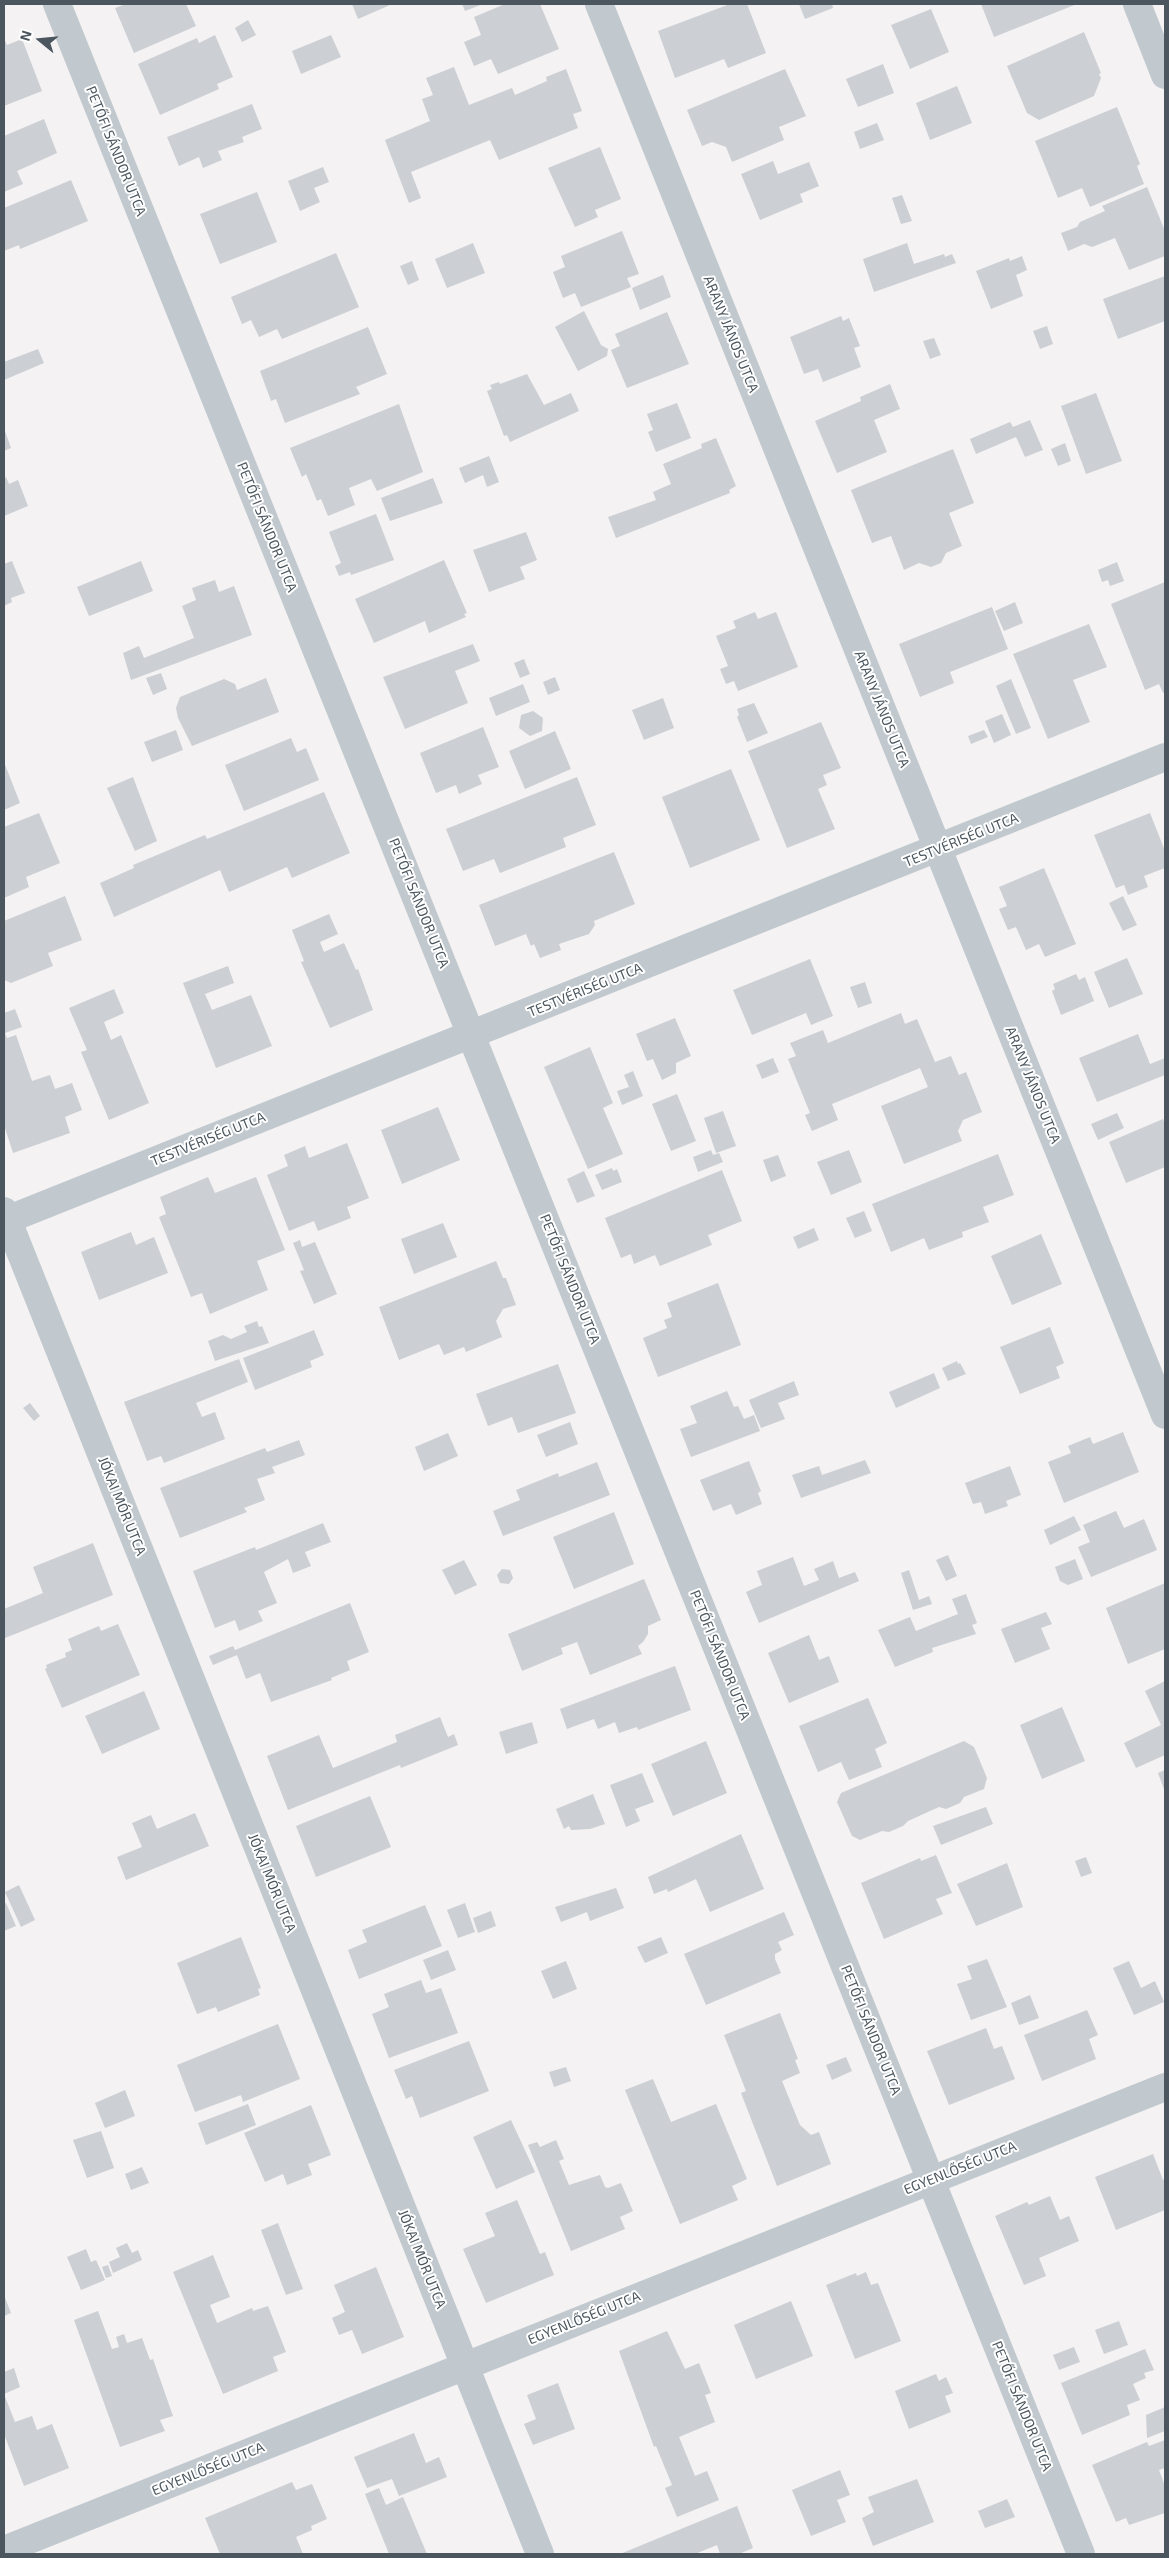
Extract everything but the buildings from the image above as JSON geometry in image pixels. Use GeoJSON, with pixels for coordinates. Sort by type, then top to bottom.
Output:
{"type":"FeatureCollection","features":[{"type":"Feature","properties":{"kind":"street","name":"PETŐFI SÁNDOR UTCA"},"geometry":{"type":"LineString","coordinates":[[57,4],[1081,2554]]}},
{"type":"Feature","properties":{"kind":"street","name":"ARANY JÁNOS UTCA"},"geometry":{"type":"LineString","coordinates":[[599,4],[1165,1415]]}},
{"type":"Feature","properties":{"kind":"street"},"geometry":{"type":"LineString","coordinates":[[1137,4],[1165,75]]}},
{"type":"Feature","properties":{"kind":"street","name":"TESTVÉRISÉG UTCA"},"geometry":{"type":"LineString","coordinates":[[5,1217],[938,849],[1165,757]]}},
{"type":"Feature","properties":{"kind":"street","name":"JÓKAI MÓR UTCA"},"geometry":{"type":"LineString","coordinates":[[5,1217],[540,2554]]}},
{"type":"Feature","properties":{"kind":"street","name":"EGYENLŐSÉG UTCA"},"geometry":{"type":"LineString","coordinates":[[4,2550],[1165,2087]]}}]}
